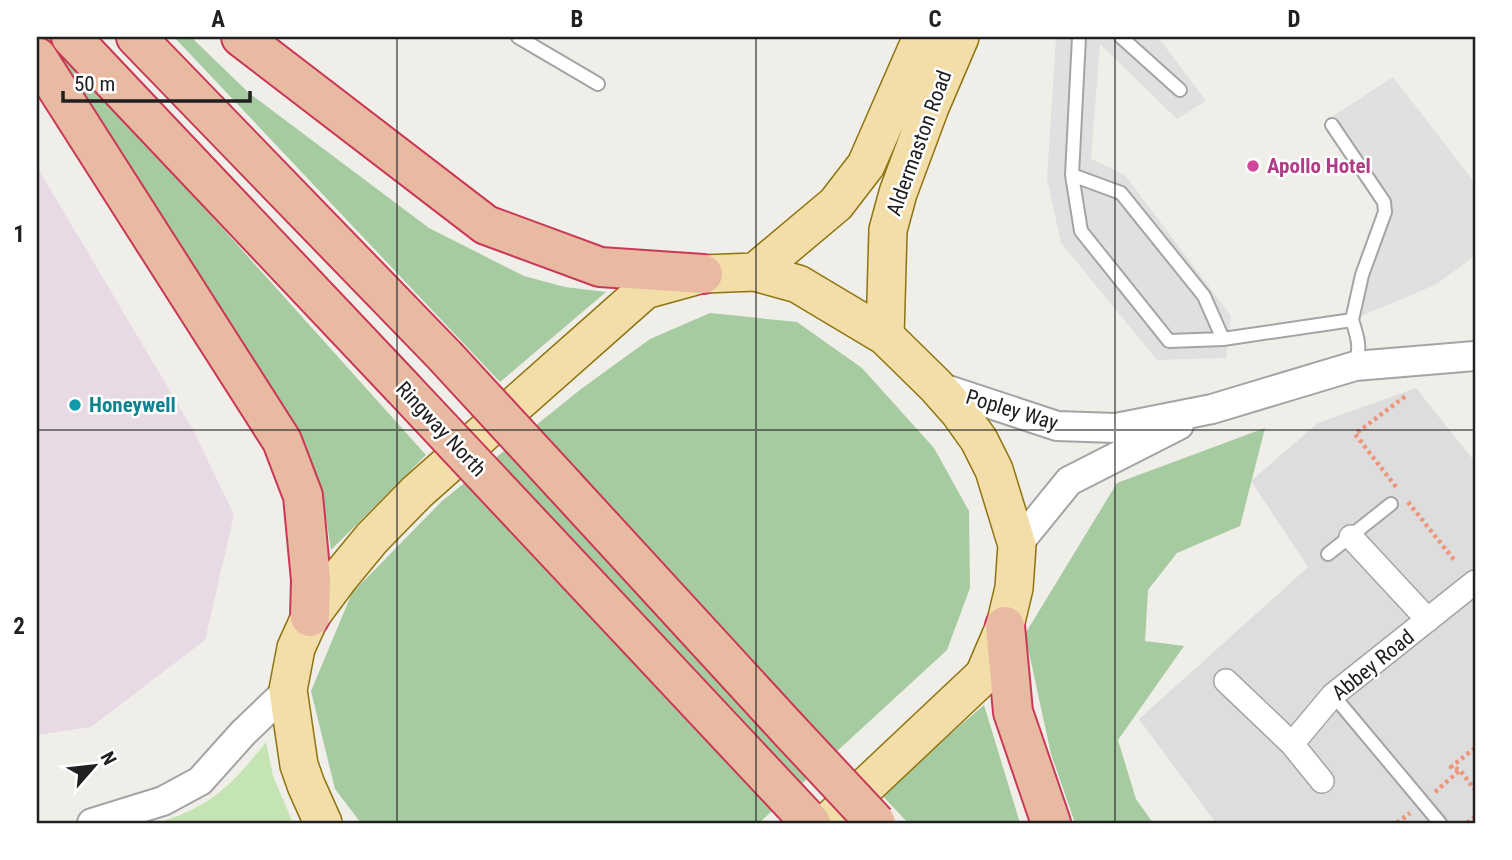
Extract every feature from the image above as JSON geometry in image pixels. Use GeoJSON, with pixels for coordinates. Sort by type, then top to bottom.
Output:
{"type":"FeatureCollection","features":[{"type":"Feature","properties":{"kind":"highway","name":"Ringway North"},"geometry":{"type":"LineString","coordinates":[[71,37],[811,823]]}},
{"type":"Feature","properties":{"kind":"highway"},"geometry":{"type":"LineString","coordinates":[[136,37],[444,356],[876,823]]}},
{"type":"Feature","properties":{"kind":"highway"},"geometry":{"type":"LineString","coordinates":[[241,37],[486,225],[600,267],[703,274]]}},
{"type":"Feature","properties":{"kind":"highway"},"geometry":{"type":"LineString","coordinates":[[37,57],[282,441],[303,496],[310,568],[310,617]]}},
{"type":"Feature","properties":{"kind":"highway"},"geometry":{"type":"LineString","coordinates":[[1005,626],[1013,712],[1051,823]]}},
{"type":"Feature","properties":{"kind":"main road","name":"Aldermaston Road"},"geometry":{"type":"LineString","coordinates":[[755,272],[836,204],[866,165],[922,37]]}},
{"type":"Feature","properties":{"kind":"main road","name":"Aldermaston Road"},"geometry":{"type":"LineString","coordinates":[[885,336],[888,230],[898,193],[930,107],[960,37]]}},
{"type":"Feature","properties":{"kind":"main road"},"geometry":{"type":"LineString","coordinates":[[323,823],[299,765],[288,690],[296,648],[310,617],[372,538],[417,492],[645,290],[703,274],[755,272],[798,284],[885,336],[936,386],[979,440],[995,470],[1017,545],[1014,588],[1005,626],[984,675],[827,823]]}},
{"type":"Feature","properties":{"kind":"street","name":"Popley Way"},"geometry":{"type":"LineString","coordinates":[[936,386],[1057,426],[1116,428],[1212,409],[1354,366],[1475,356]]}},
{"type":"Feature","properties":{"kind":"street","name":"Popley Way"},"geometry":{"type":"LineString","coordinates":[[1017,545],[1069,481],[1212,409]]}},
{"type":"Feature","properties":{"kind":"street","name":"Abbey Road"},"geometry":{"type":"LineString","coordinates":[[1351,537],[1428,620]]}},
{"type":"Feature","properties":{"kind":"street","name":"Abbey Road"},"geometry":{"type":"LineString","coordinates":[[1292,744],[1333,695],[1475,582]]}},
{"type":"Feature","properties":{"kind":"street"},"geometry":{"type":"LineString","coordinates":[[1226,681],[1292,744],[1322,781]]}},
{"type":"Feature","properties":{"kind":"street"},"geometry":{"type":"LineString","coordinates":[[92,823],[163,801],[200,781],[243,733],[288,690]]}},
{"type":"Feature","properties":{"kind":"lane"},"geometry":{"type":"LineString","coordinates":[[518,37],[598,84]]}},
{"type":"Feature","properties":{"kind":"lane"},"geometry":{"type":"LineString","coordinates":[[1079,37],[1072,174],[1081,231],[1170,341],[1223,339],[1352,320]]}},
{"type":"Feature","properties":{"kind":"lane"},"geometry":{"type":"LineString","coordinates":[[1121,37],[1180,90]]}},
{"type":"Feature","properties":{"kind":"lane"},"geometry":{"type":"LineString","coordinates":[[1332,125],[1384,202],[1385,212],[1362,275],[1352,320],[1360,352],[1354,366]]}},
{"type":"Feature","properties":{"kind":"lane"},"geometry":{"type":"LineString","coordinates":[[1072,174],[1121,193],[1204,296],[1223,339]]}},
{"type":"Feature","properties":{"kind":"lane"},"geometry":{"type":"LineString","coordinates":[[1328,554],[1391,504]]}},
{"type":"Feature","properties":{"kind":"lane"},"geometry":{"type":"LineString","coordinates":[[1333,695],[1440,823]]}},
{"type":"Feature","properties":{"kind":"path"},"geometry":{"type":"LineString","coordinates":[[1355,434],[1407,395]]}},
{"type":"Feature","properties":{"kind":"path"},"geometry":{"type":"LineString","coordinates":[[1475,748],[1451,767],[1460,770],[1475,790]]}},
{"type":"Feature","properties":{"kind":"path"},"geometry":{"type":"LineString","coordinates":[[1467,823],[1475,817]]}},
{"type":"Feature","properties":{"kind":"shaded area"},"geometry":{"type":"Polygon","coordinates":[[[1056,37],[1158,37],[1206,101],[1177,119],[1100,44],[1091,159],[1125,175],[1231,316],[1226,358],[1157,360],[1061,243],[1047,179],[1056,37]]]}},
{"type":"Feature","properties":{"kind":"shaded area"},"geometry":{"type":"Polygon","coordinates":[[[1393,77],[1475,183],[1475,256],[1435,285],[1352,320],[1391,203],[1330,118],[1393,77]]]}},
{"type":"Feature","properties":{"kind":"shaded area"},"geometry":{"type":"Polygon","coordinates":[[[37,167],[192,428],[234,515],[205,640],[91,727],[37,735],[37,167]]]}},
{"type":"Feature","properties":{"kind":"shaded area"},"geometry":{"type":"Polygon","coordinates":[[[1416,388],[1475,462],[1475,823],[1216,823],[1139,719],[1308,567],[1251,481],[1318,423],[1416,388]]]}},
{"type":"Feature","properties":{"kind":"green space"},"geometry":{"type":"Polygon","coordinates":[[[37,37],[51,37],[426,455],[331,550],[323,498],[293,439],[74,89],[37,37]]]}},
{"type":"Feature","properties":{"kind":"green space"},"geometry":{"type":"Polygon","coordinates":[[[174,37],[191,37],[249,93],[429,228],[524,276],[565,287],[606,292],[500,382],[174,37]]]}},
{"type":"Feature","properties":{"kind":"green space"},"geometry":{"type":"Polygon","coordinates":[[[710,313],[797,322],[862,368],[934,448],[969,511],[970,588],[947,650],[759,823],[361,823],[335,789],[311,691],[352,593],[442,501],[581,389],[650,339],[710,313]]]}},
{"type":"Feature","properties":{"kind":"green space"},"geometry":{"type":"Polygon","coordinates":[[[1265,428],[1240,526],[1177,553],[1148,590],[1145,641],[1184,646],[1118,740],[1136,799],[1153,823],[1075,823],[1051,754],[1025,634],[1117,483],[1265,428]]]}},
{"type":"Feature","properties":{"kind":"green space"},"geometry":{"type":"Polygon","coordinates":[[[984,705],[1020,823],[908,823],[881,794],[984,705]]]}},
{"type":"Feature","properties":{"kind":"green space"},"geometry":{"type":"Polygon","coordinates":[[[266,742],[273,776],[293,823],[157,823],[192,810],[219,793],[266,742]]]}},
{"type":"Feature","properties":{"kind":"place","name":"Apollo Hotel"},"geometry":{"type":"Point","coordinates":[1253,166]}},
{"type":"Feature","properties":{"kind":"place","name":"Honeywell"},"geometry":{"type":"Point","coordinates":[75,405]}}]}
